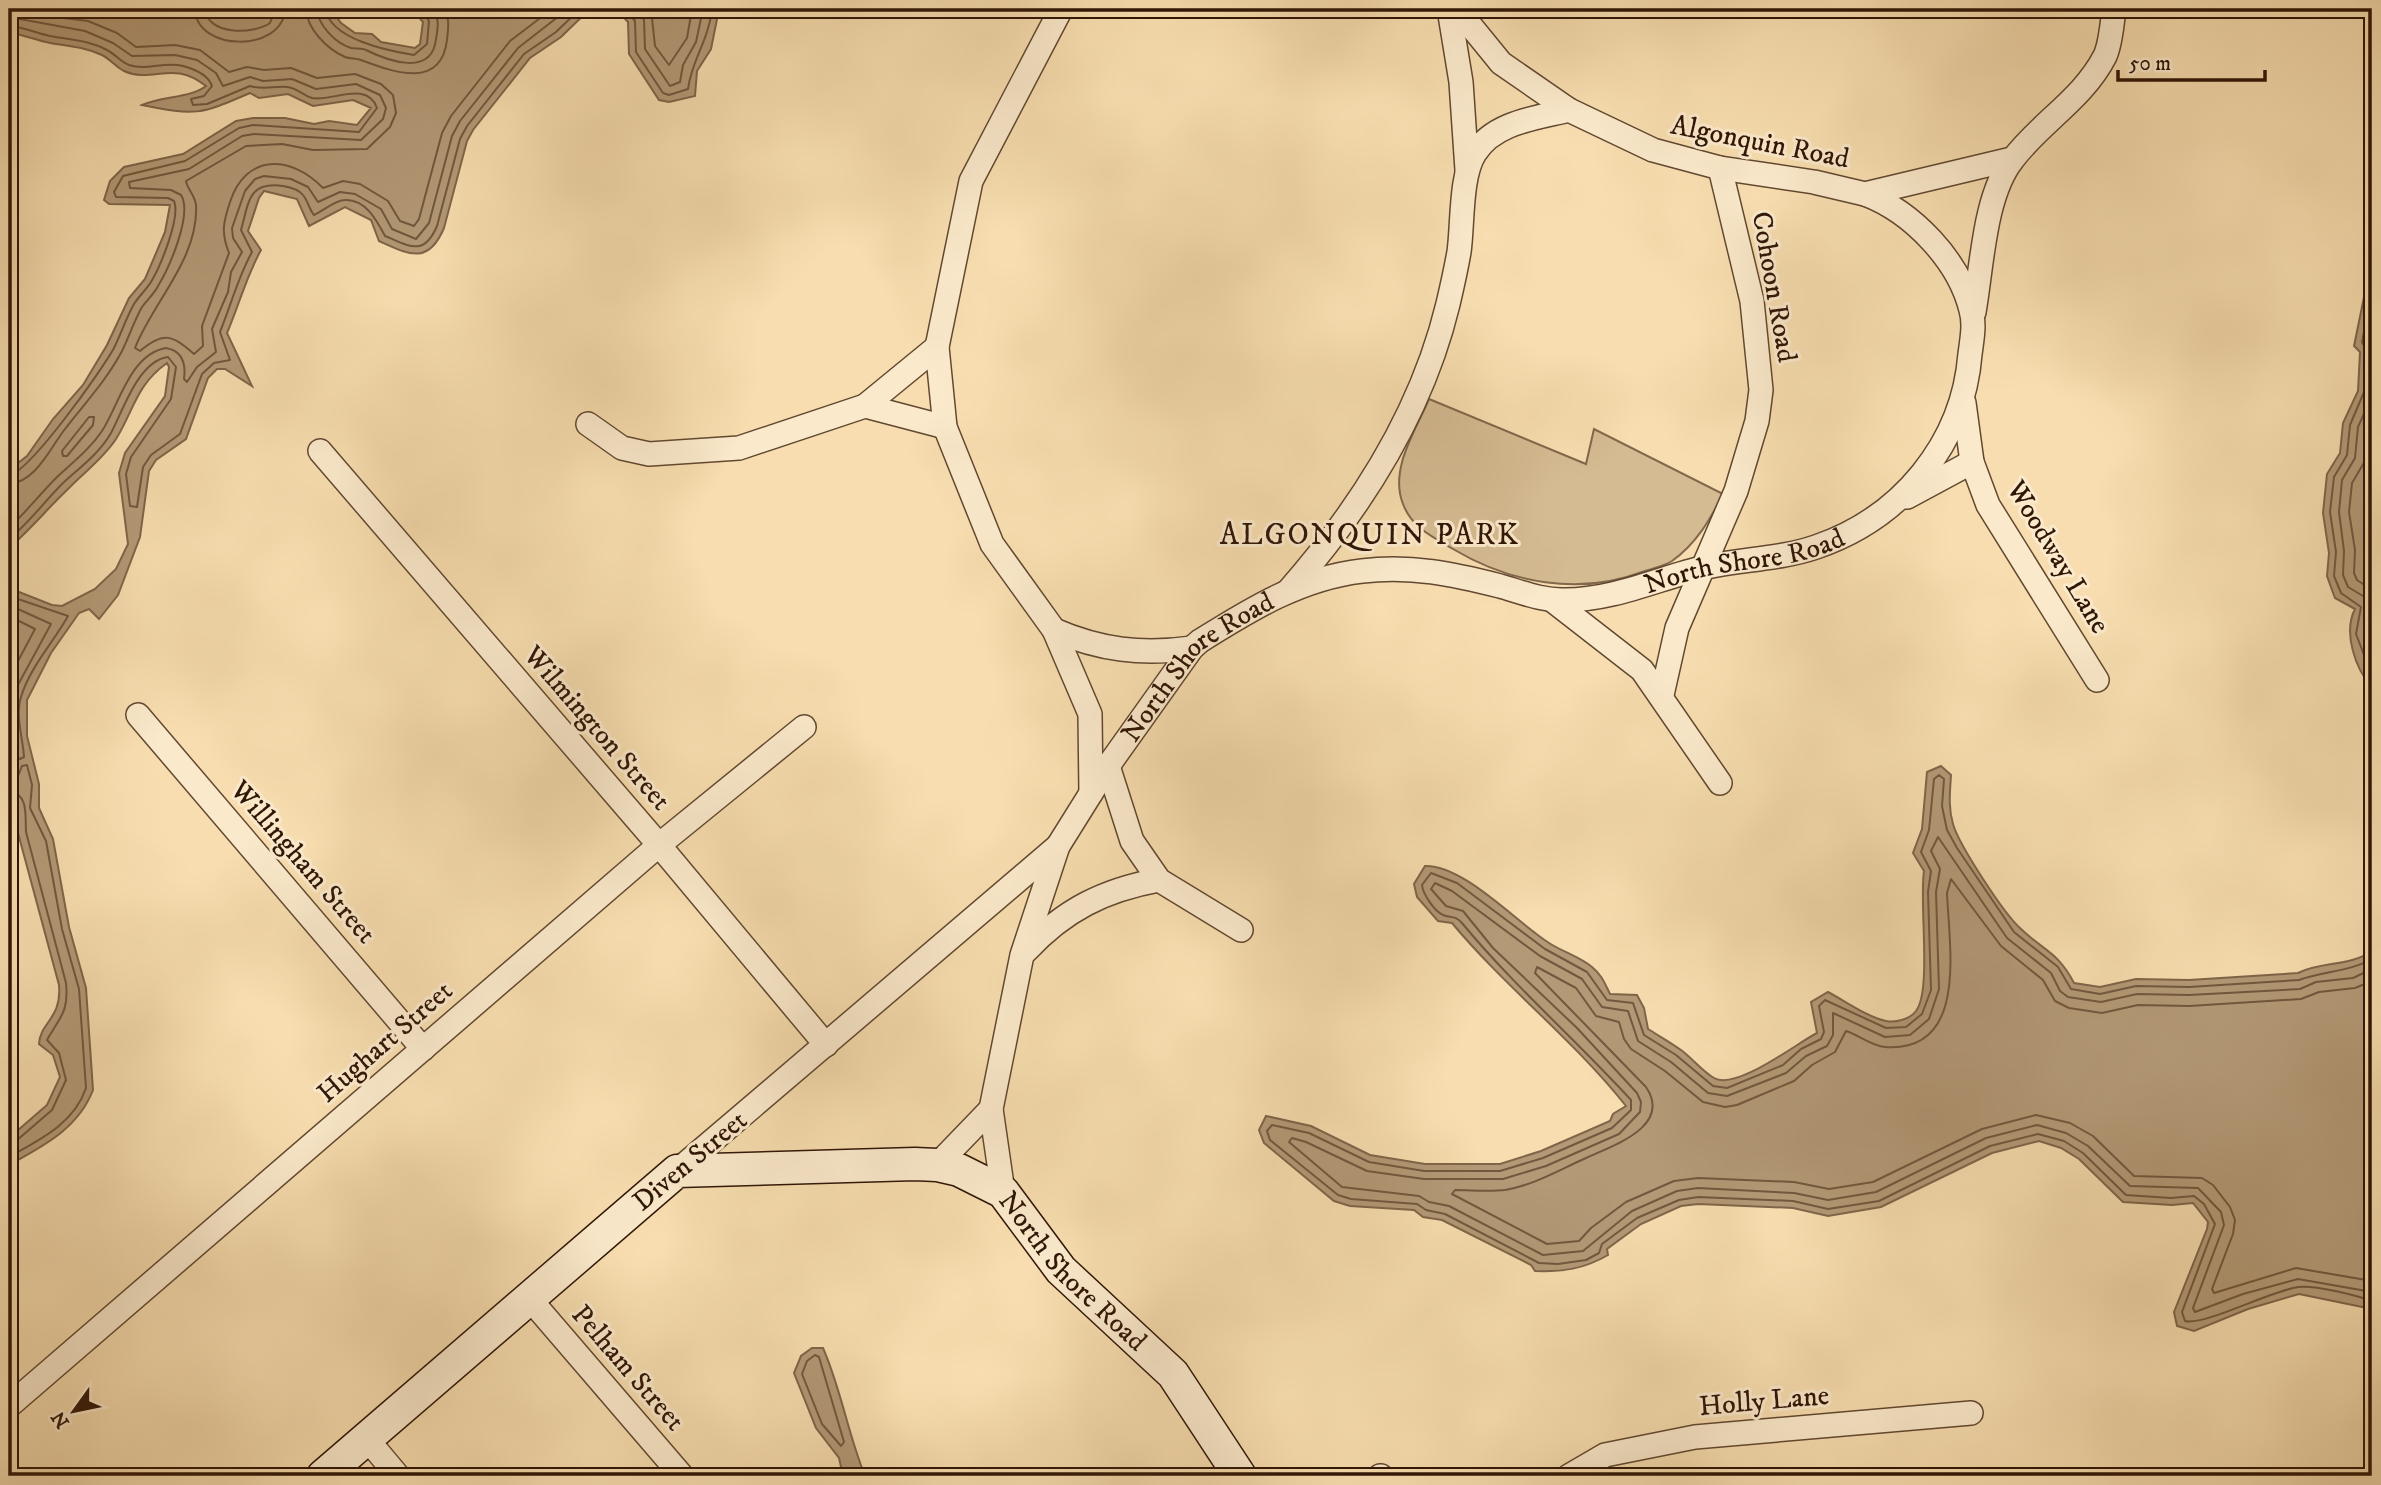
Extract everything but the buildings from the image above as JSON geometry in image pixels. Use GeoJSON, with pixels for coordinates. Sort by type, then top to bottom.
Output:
{"type":"FeatureCollection","features":[{"type":"Feature","properties":{"kind":"street"},"geometry":{"type":"LineString","coordinates":[[1061,9],[971,181],[937,347],[946,427],[992,544],[1054,630],[1090,714],[1091,793]]}},
{"type":"Feature","properties":{"kind":"street"},"geometry":{"type":"LineString","coordinates":[[1289,590],[1351,513],[1392,447],[1416,398],[1448,304],[1459,252],[1467,173],[1461,82],[1449,9]]}},
{"type":"Feature","properties":{"kind":"street","name":"Algonquin Road"},"geometry":{"type":"LineString","coordinates":[[1457,9],[1501,63],[1569,110],[1653,150],[1720,168],[1865,194],[2012,159]]}},
{"type":"Feature","properties":{"kind":"street","name":"North Shore Road"},"geometry":{"type":"LineString","coordinates":[[1240,1476],[1173,1374],[1061,1270],[1003,1192],[991,1109],[1022,955],[1058,846],[1108,765],[1192,648],[1262,602],[1289,590],[1361,571],[1415,568],[1455,575],[1552,600],[1604,596],[1705,568],[1815,547],[1849,534],[1898,501],[1944,443],[1963,398],[1969,374],[1973,319],[1994,195],[2012,159],[2065,109],[2091,77],[2106,53],[2114,9]]}},
{"type":"Feature","properties":{"kind":"street"},"geometry":{"type":"LineString","coordinates":[[1467,173],[1475,152],[1487,138],[1505,127],[1569,110]]}},
{"type":"Feature","properties":{"kind":"street","name":"Cohoon Road"},"geometry":{"type":"LineString","coordinates":[[1662,695],[1676,628],[1705,568],[1736,491],[1757,421],[1761,390],[1752,301],[1720,168]]}},
{"type":"Feature","properties":{"kind":"street","name":"North Shore Road"},"geometry":{"type":"LineString","coordinates":[[1865,194],[1912,224],[1941,251],[1956,271],[1973,319]]}},
{"type":"Feature","properties":{"kind":"street"},"geometry":{"type":"LineString","coordinates":[[588,424],[622,448],[649,454],[740,448],[865,406],[937,347]]}},
{"type":"Feature","properties":{"kind":"street","name":"Woodway Lane"},"geometry":{"type":"LineString","coordinates":[[1963,398],[1972,462],[1988,505],[2006,537],[2063,620],[2097,680]]}},
{"type":"Feature","properties":{"kind":"street"},"geometry":{"type":"LineString","coordinates":[[865,406],[946,427]]}},
{"type":"Feature","properties":{"kind":"street","name":"Wilmington Street"},"geometry":{"type":"LineString","coordinates":[[320,451],[659,845],[826,1045]]}},
{"type":"Feature","properties":{"kind":"street","name":"Woodway Lane"},"geometry":{"type":"LineString","coordinates":[[1898,501],[1972,462]]}},
{"type":"Feature","properties":{"kind":"street"},"geometry":{"type":"LineString","coordinates":[[1552,600],[1642,670],[1662,695],[1720,783]]}},
{"type":"Feature","properties":{"kind":"street"},"geometry":{"type":"LineString","coordinates":[[1054,630],[1106,649],[1139,653],[1192,648]]}},
{"type":"Feature","properties":{"kind":"street","name":"Willingham Street"},"geometry":{"type":"LineString","coordinates":[[138,715],[423,1049]]}},
{"type":"Feature","properties":{"kind":"street","name":"Hughart Street"},"geometry":{"type":"LineString","coordinates":[[9,1406],[659,845],[804,727]]}},
{"type":"Feature","properties":{"kind":"street"},"geometry":{"type":"LineString","coordinates":[[1108,765],[1132,841],[1159,880],[1241,930]]}},
{"type":"Feature","properties":{"kind":"street","name":"Diven Street"},"geometry":{"type":"LineString","coordinates":[[323,1476],[1058,846]]}},
{"type":"Feature","properties":{"kind":"street"},"geometry":{"type":"LineString","coordinates":[[1022,955],[1044,931],[1088,901],[1128,886],[1159,880]]}},
{"type":"Feature","properties":{"kind":"street"},"geometry":{"type":"LineString","coordinates":[[937,1164],[991,1109]]}},
{"type":"Feature","properties":{"kind":"street"},"geometry":{"type":"LineString","coordinates":[[677,1171],[937,1164],[959,1170],[1003,1192]]}},
{"type":"Feature","properties":{"kind":"street","name":"Pelham Street"},"geometry":{"type":"LineString","coordinates":[[529,1298],[682,1476]]}},
{"type":"Feature","properties":{"kind":"street","name":"Holly Lane"},"geometry":{"type":"LineString","coordinates":[[1569,1476],[1605,1455],[1695,1437],[1971,1413]]}},
{"type":"Feature","properties":{"kind":"street"},"geometry":{"type":"LineString","coordinates":[[367,1439],[398,1476]]}},
{"type":"Feature","properties":{"kind":"shaded area","name":"ALGONQUIN PARK"},"geometry":{"type":"Polygon","coordinates":[[[1429,399],[1586,464],[1594,429],[1723,494],[1695,539],[1672,561],[1618,579],[1594,583],[1570,584],[1521,578],[1475,561],[1438,540],[1424,531],[1407,512],[1400,491],[1399,477],[1411,437],[1429,399]]]}},
{"type":"Feature","properties":{"kind":"water"},"geometry":{"type":"Polygon","coordinates":[[[9,9],[197,9],[255,14],[263,9],[331,9],[341,23],[355,33],[372,34],[381,42],[415,48],[420,44],[423,22],[412,9],[590,9],[561,37],[530,58],[473,130],[467,141],[444,228],[438,240],[424,252],[408,253],[379,241],[371,220],[345,207],[309,226],[297,199],[264,191],[259,198],[248,231],[261,250],[227,333],[252,386],[225,369],[217,369],[208,378],[186,439],[156,460],[149,471],[140,537],[118,595],[99,619],[89,609],[79,613],[51,653],[27,700],[27,736],[39,784],[39,808],[53,839],[69,927],[86,988],[93,1090],[69,1126],[47,1143],[9,1165],[9,1138],[47,1105],[60,1077],[53,1055],[39,1044],[43,1030],[57,1005],[59,985],[18,833],[18,807],[9,794],[14,766],[9,751],[9,588],[52,605],[62,606],[95,589],[116,569],[128,544],[119,473],[125,453],[165,396],[169,367],[167,363],[148,380],[116,439],[105,453],[9,548],[9,470],[27,456],[53,419],[83,385],[107,345],[129,298],[145,279],[165,232],[170,205],[109,204],[104,200],[110,181],[124,167],[183,154],[236,121],[285,118],[314,124],[329,121],[357,125],[371,108],[353,100],[313,106],[288,94],[259,98],[250,93],[219,106],[197,111],[174,111],[142,105],[192,93],[206,86],[183,74],[134,74],[124,71],[95,52],[9,32],[9,9]]]}},
{"type":"Feature","properties":{"kind":"water"},"geometry":{"type":"Polygon","coordinates":[[[616,9],[719,9],[711,49],[697,71],[695,96],[669,102],[659,100],[629,54],[628,22],[616,9]]]}},
{"type":"Feature","properties":{"kind":"water"},"geometry":{"type":"Polygon","coordinates":[[[2372,258],[2372,687],[2360,670],[2353,650],[2350,628],[2355,609],[2335,598],[2327,576],[2329,553],[2323,513],[2327,474],[2340,453],[2343,423],[2358,391],[2360,352],[2354,346],[2372,258]]]}},
{"type":"Feature","properties":{"kind":"water"},"geometry":{"type":"Polygon","coordinates":[[[1941,766],[1951,775],[1953,824],[1973,862],[2013,921],[2056,958],[2074,983],[2100,987],[2136,979],[2189,980],[2298,973],[2345,962],[2372,951],[2372,1309],[2299,1294],[2248,1309],[2194,1331],[2177,1326],[2174,1312],[2208,1222],[2193,1203],[2172,1205],[2123,1202],[2079,1159],[2061,1148],[2039,1141],[1992,1153],[1881,1207],[1828,1216],[1793,1208],[1698,1204],[1681,1206],[1641,1224],[1607,1249],[1608,1255],[1599,1260],[1573,1269],[1545,1271],[1535,1271],[1531,1265],[1442,1220],[1423,1217],[1414,1210],[1350,1206],[1334,1201],[1264,1143],[1259,1130],[1266,1116],[1311,1126],[1370,1155],[1425,1164],[1500,1164],[1541,1151],[1610,1121],[1613,1114],[1626,1106],[1452,923],[1438,921],[1417,897],[1414,884],[1425,866],[1440,868],[1473,884],[1536,934],[1587,963],[1601,976],[1610,994],[1637,995],[1644,1008],[1648,1029],[1681,1050],[1714,1078],[1737,1078],[1751,1072],[1817,1033],[1811,1002],[1828,992],[1879,1019],[1894,1021],[1910,1016],[1916,1011],[1921,1000],[1924,966],[1924,871],[1913,853],[1922,829],[1927,772],[1941,766]]]}},
{"type":"Feature","properties":{"kind":"water"},"geometry":{"type":"Polygon","coordinates":[[[812,1348],[823,1348],[865,1476],[843,1476],[839,1458],[816,1428],[794,1373],[801,1356],[812,1348]]]}},
{"type":"Feature","properties":{"kind":"district","name":"ALGONQUIN PARK"},"geometry":{"type":"Point","coordinates":[1370,535]}}]}
